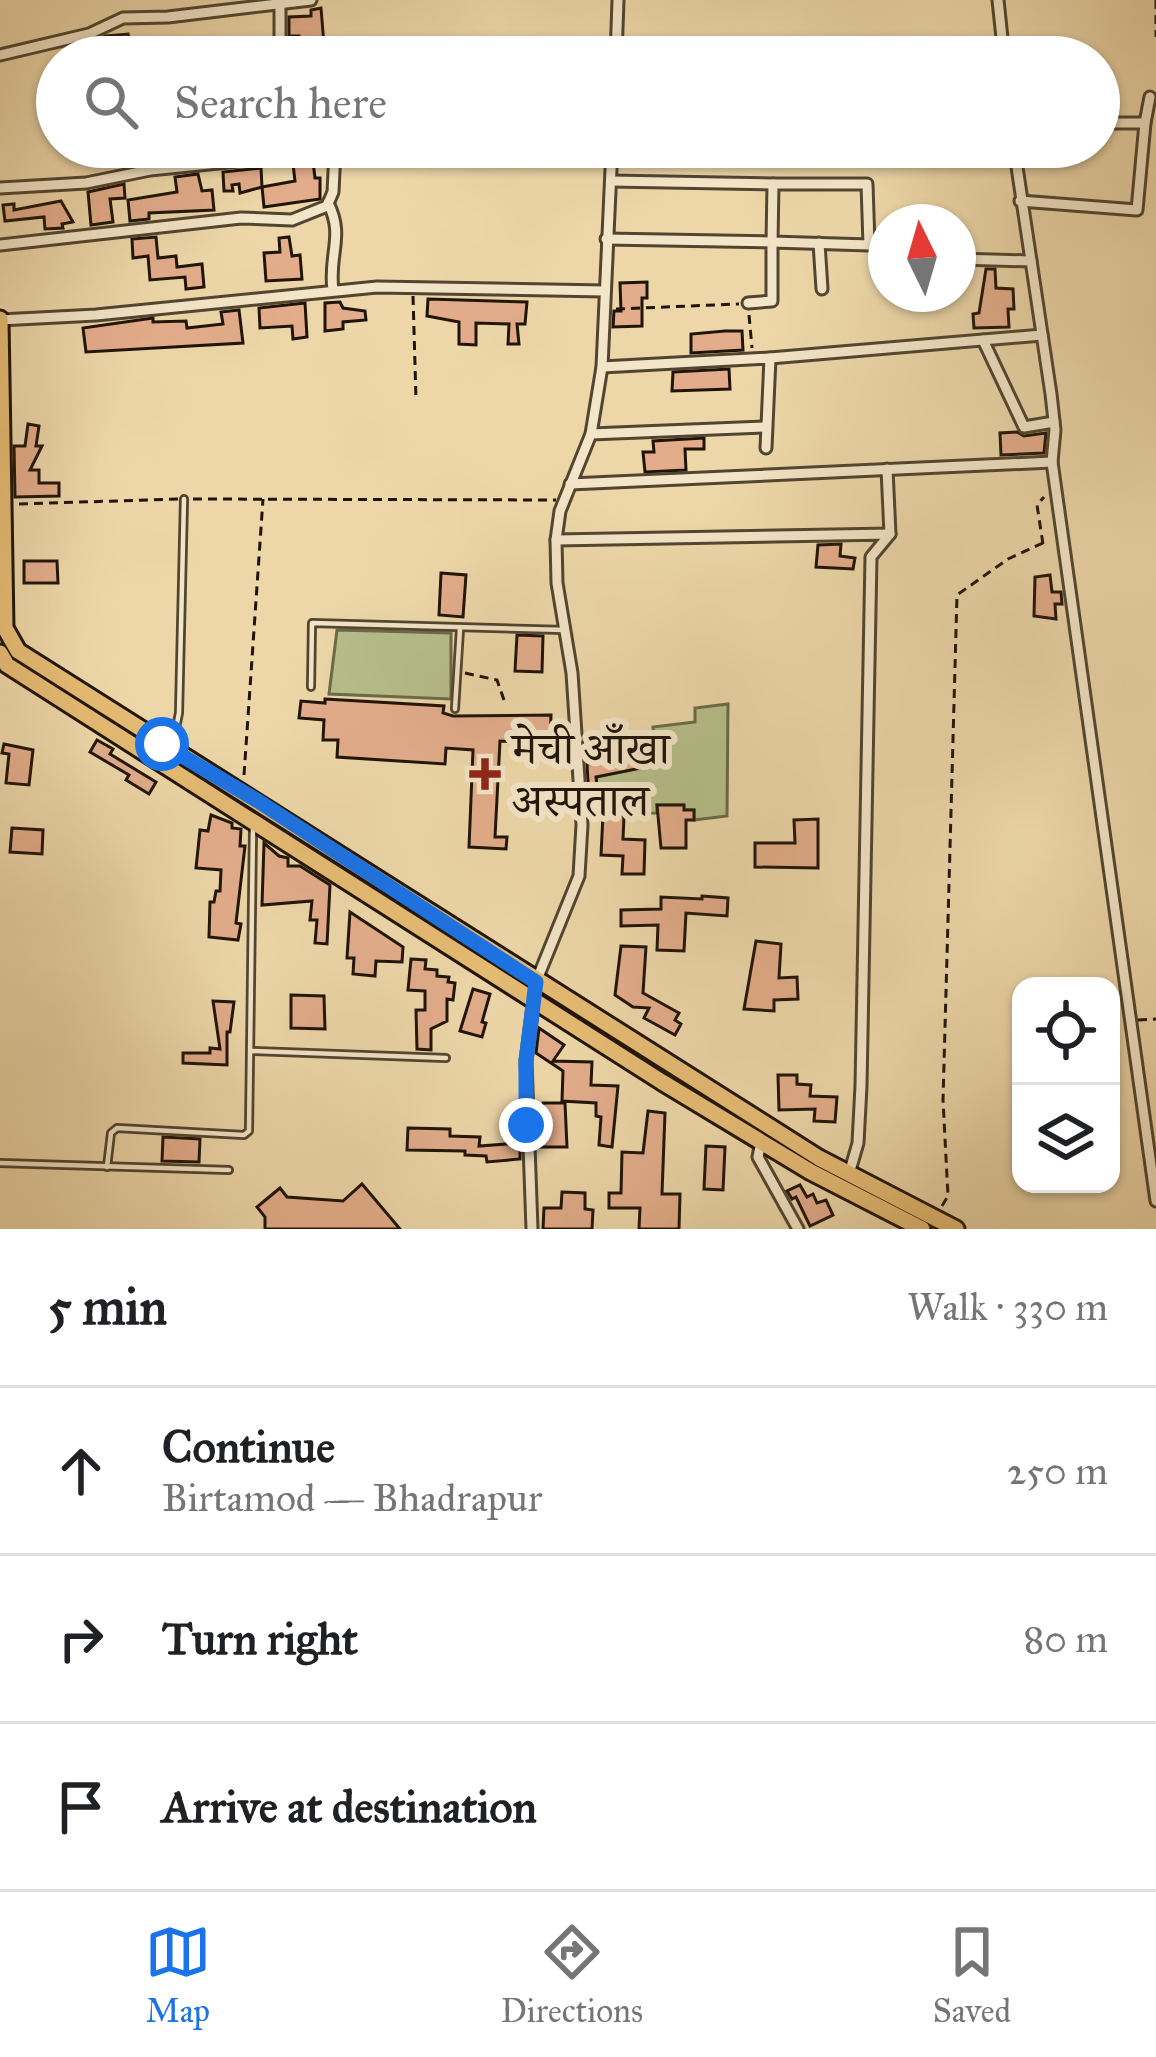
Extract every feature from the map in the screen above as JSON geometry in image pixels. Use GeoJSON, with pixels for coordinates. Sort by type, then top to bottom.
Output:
{"type":"FeatureCollection","features":[{"type":"Feature","properties":{"kind":"main road"},"geometry":{"type":"LineString","coordinates":[[0,320],[6,505],[3,630],[18,651],[258,801],[339,865],[535,1000],[738,1118],[849,1174],[928,1223]]}},
{"type":"Feature","properties":{"kind":"main road"},"geometry":{"type":"LineString","coordinates":[[0,653],[7,664],[251,818],[536,982],[738,1118],[761,1142],[928,1223],[956,1229]]}},
{"type":"Feature","properties":{"kind":"street"},"geometry":{"type":"LineString","coordinates":[[77,36],[123,18],[311,0]]}},
{"type":"Feature","properties":{"kind":"street"},"geometry":{"type":"LineString","coordinates":[[617,36],[618,0]]}},
{"type":"Feature","properties":{"kind":"street"},"geometry":{"type":"LineString","coordinates":[[998,0],[1002,36]]}},
{"type":"Feature","properties":{"kind":"street"},"geometry":{"type":"LineString","coordinates":[[280,3],[280,36]]}},
{"type":"Feature","properties":{"kind":"street"},"geometry":{"type":"LineString","coordinates":[[0,55],[36,47]]}},
{"type":"Feature","properties":{"kind":"street"},"geometry":{"type":"LineString","coordinates":[[1020,201],[1137,210],[1150,97]]}},
{"type":"Feature","properties":{"kind":"street"},"geometry":{"type":"LineString","coordinates":[[1120,123],[1145,124]]}},
{"type":"Feature","properties":{"kind":"street"},"geometry":{"type":"LineString","coordinates":[[0,188],[86,183],[170,168]]}},
{"type":"Feature","properties":{"kind":"street"},"geometry":{"type":"LineString","coordinates":[[0,244],[90,238],[241,218],[292,220],[328,203],[334,168]]}},
{"type":"Feature","properties":{"kind":"street"},"geometry":{"type":"LineString","coordinates":[[532,1229],[526,1061],[536,982],[579,876],[582,825],[572,673],[556,540],[570,484],[591,434],[602,367],[612,168]]}},
{"type":"Feature","properties":{"kind":"street"},"geometry":{"type":"LineString","coordinates":[[1016,168],[1054,422],[1052,462],[1156,1201]]}},
{"type":"Feature","properties":{"kind":"street"},"geometry":{"type":"LineString","coordinates":[[607,239],[869,244],[867,184],[611,181]]}},
{"type":"Feature","properties":{"kind":"street"},"geometry":{"type":"LineString","coordinates":[[748,303],[772,301],[773,184]]}},
{"type":"Feature","properties":{"kind":"street"},"geometry":{"type":"LineString","coordinates":[[328,203],[338,222],[330,262],[334,290]]}},
{"type":"Feature","properties":{"kind":"street"},"geometry":{"type":"LineString","coordinates":[[819,244],[822,289]]}},
{"type":"Feature","properties":{"kind":"street"},"geometry":{"type":"LineString","coordinates":[[976,259],[1031,261]]}},
{"type":"Feature","properties":{"kind":"street"},"geometry":{"type":"LineString","coordinates":[[0,320],[133,312],[334,290],[604,291]]}},
{"type":"Feature","properties":{"kind":"street"},"geometry":{"type":"LineString","coordinates":[[602,367],[1042,334]]}},
{"type":"Feature","properties":{"kind":"street"},"geometry":{"type":"LineString","coordinates":[[983,340],[1024,427],[1054,422]]}},
{"type":"Feature","properties":{"kind":"street"},"geometry":{"type":"LineString","coordinates":[[766,448],[770,358]]}},
{"type":"Feature","properties":{"kind":"street"},"geometry":{"type":"LineString","coordinates":[[591,434],[766,427]]}},
{"type":"Feature","properties":{"kind":"street"},"geometry":{"type":"LineString","coordinates":[[570,484],[1052,462]]}},
{"type":"Feature","properties":{"kind":"street"},"geometry":{"type":"LineString","coordinates":[[849,1174],[858,1143],[862,1086],[872,557],[890,535],[887,470]]}},
{"type":"Feature","properties":{"kind":"street"},"geometry":{"type":"LineString","coordinates":[[556,540],[890,535]]}},
{"type":"Feature","properties":{"kind":"street"},"geometry":{"type":"LineString","coordinates":[[761,1142],[758,1157],[798,1229]]}},
{"type":"Feature","properties":{"kind":"lane"},"geometry":{"type":"LineString","coordinates":[[162,744],[175,733],[179,712],[184,500]]}},
{"type":"Feature","properties":{"kind":"lane"},"geometry":{"type":"LineString","coordinates":[[311,686],[312,623],[565,630]]}},
{"type":"Feature","properties":{"kind":"lane"},"geometry":{"type":"LineString","coordinates":[[455,709],[460,629]]}},
{"type":"Feature","properties":{"kind":"lane"},"geometry":{"type":"LineString","coordinates":[[107,1167],[111,1133],[117,1127],[248,1134],[255,847],[251,818]]}},
{"type":"Feature","properties":{"kind":"lane"},"geometry":{"type":"LineString","coordinates":[[252,1051],[446,1058]]}},
{"type":"Feature","properties":{"kind":"lane"},"geometry":{"type":"LineString","coordinates":[[0,1163],[229,1170]]}},
{"type":"Feature","properties":{"kind":"path"},"geometry":{"type":"LineString","coordinates":[[1156,0],[1156,37]]}},
{"type":"Feature","properties":{"kind":"path"},"geometry":{"type":"LineString","coordinates":[[413,289],[416,399]]}},
{"type":"Feature","properties":{"kind":"path"},"geometry":{"type":"LineString","coordinates":[[603,309],[748,303],[753,359]]}},
{"type":"Feature","properties":{"kind":"path"},"geometry":{"type":"LineString","coordinates":[[928,1223],[948,1196],[944,1100],[957,595],[1008,559],[1045,543],[1037,505],[1056,490]]}},
{"type":"Feature","properties":{"kind":"path"},"geometry":{"type":"LineString","coordinates":[[6,505],[262,499],[566,500]]}},
{"type":"Feature","properties":{"kind":"path"},"geometry":{"type":"LineString","coordinates":[[244,777],[262,499]]}},
{"type":"Feature","properties":{"kind":"path"},"geometry":{"type":"LineString","coordinates":[[457,673],[497,680],[505,703]]}},
{"type":"Feature","properties":{"kind":"path"},"geometry":{"type":"LineString","coordinates":[[1130,1021],[1156,1019]]}},
{"type":"Feature","properties":{"kind":"green space"},"geometry":{"type":"Polygon","coordinates":[[[337,630],[451,633],[451,699],[329,694],[337,630]]]}},
{"type":"Feature","properties":{"kind":"green space"},"geometry":{"type":"Polygon","coordinates":[[[728,704],[727,816],[694,820],[694,810],[684,810],[683,805],[657,805],[657,813],[600,814],[596,777],[656,764],[653,727],[695,722],[695,708],[728,704]]]}},
{"type":"Feature","properties":{"kind":"building"},"geometry":{"type":"Polygon","coordinates":[[[321,8],[323,36],[289,36],[289,17],[311,16],[311,10],[321,8]]]}},
{"type":"Feature","properties":{"kind":"building"},"geometry":{"type":"Polygon","coordinates":[[[261,168],[262,187],[240,193],[239,184],[232,185],[233,191],[224,191],[223,172],[261,168]]]}},
{"type":"Feature","properties":{"kind":"building"},"geometry":{"type":"Polygon","coordinates":[[[293,168],[314,168],[315,178],[320,178],[320,199],[264,207],[262,187],[295,181],[293,168]]]}},
{"type":"Feature","properties":{"kind":"building"},"geometry":{"type":"Polygon","coordinates":[[[198,174],[202,191],[212,190],[214,210],[149,213],[149,219],[130,221],[128,200],[177,192],[175,177],[198,174]]]}},
{"type":"Feature","properties":{"kind":"building"},"geometry":{"type":"Polygon","coordinates":[[[124,184],[125,198],[110,199],[113,222],[91,225],[88,192],[124,184]]]}},
{"type":"Feature","properties":{"kind":"building"},"geometry":{"type":"Polygon","coordinates":[[[61,201],[73,222],[62,224],[63,228],[45,229],[44,217],[5,221],[3,205],[14,204],[14,210],[61,201]]]}},
{"type":"Feature","properties":{"kind":"building"},"geometry":{"type":"Polygon","coordinates":[[[156,237],[158,258],[176,256],[177,267],[202,264],[204,287],[186,289],[185,277],[150,280],[148,256],[133,258],[132,239],[156,237]]]}},
{"type":"Feature","properties":{"kind":"building"},"geometry":{"type":"Polygon","coordinates":[[[289,237],[292,256],[300,255],[302,279],[266,281],[264,253],[280,252],[279,238],[289,237]]]}},
{"type":"Feature","properties":{"kind":"building"},"geometry":{"type":"Polygon","coordinates":[[[986,269],[995,269],[996,288],[1013,289],[1009,327],[974,328],[973,314],[979,313],[986,269]]]}},
{"type":"Feature","properties":{"kind":"building"},"geometry":{"type":"Polygon","coordinates":[[[647,282],[642,326],[613,327],[614,311],[621,311],[620,283],[647,282]]]}},
{"type":"Feature","properties":{"kind":"building"},"geometry":{"type":"Polygon","coordinates":[[[428,299],[527,302],[525,324],[517,324],[519,344],[508,344],[509,324],[476,323],[476,345],[459,344],[459,322],[427,316],[428,299]]]}},
{"type":"Feature","properties":{"kind":"building"},"geometry":{"type":"Polygon","coordinates":[[[340,302],[343,308],[365,311],[366,320],[343,322],[343,329],[325,331],[325,303],[340,302]]]}},
{"type":"Feature","properties":{"kind":"building"},"geometry":{"type":"Polygon","coordinates":[[[305,303],[307,337],[293,339],[292,326],[260,328],[259,308],[305,303]]]}},
{"type":"Feature","properties":{"kind":"building"},"geometry":{"type":"Polygon","coordinates":[[[239,310],[243,343],[86,352],[83,328],[153,318],[153,322],[186,321],[187,328],[223,324],[221,312],[239,310]]]}},
{"type":"Feature","properties":{"kind":"building"},"geometry":{"type":"Polygon","coordinates":[[[742,331],[743,350],[691,353],[691,334],[742,331]]]}},
{"type":"Feature","properties":{"kind":"building"},"geometry":{"type":"Polygon","coordinates":[[[729,369],[730,389],[672,391],[673,372],[729,369]]]}},
{"type":"Feature","properties":{"kind":"building"},"geometry":{"type":"Polygon","coordinates":[[[28,424],[39,426],[36,446],[42,446],[30,470],[39,470],[39,483],[59,483],[59,496],[15,497],[14,446],[25,446],[28,424]]]}},
{"type":"Feature","properties":{"kind":"building"},"geometry":{"type":"Polygon","coordinates":[[[1000,433],[1024,436],[1046,433],[1044,453],[1001,455],[1000,433]]]}},
{"type":"Feature","properties":{"kind":"building"},"geometry":{"type":"Polygon","coordinates":[[[704,438],[704,449],[685,449],[686,470],[645,472],[643,452],[654,452],[653,441],[704,438]]]}},
{"type":"Feature","properties":{"kind":"building"},"geometry":{"type":"Polygon","coordinates":[[[841,544],[840,556],[855,558],[853,569],[816,567],[818,545],[841,544]]]}},
{"type":"Feature","properties":{"kind":"building"},"geometry":{"type":"Polygon","coordinates":[[[24,561],[57,561],[58,583],[24,583],[24,561]]]}},
{"type":"Feature","properties":{"kind":"building"},"geometry":{"type":"Polygon","coordinates":[[[441,573],[466,575],[463,617],[439,615],[441,573]]]}},
{"type":"Feature","properties":{"kind":"building"},"geometry":{"type":"Polygon","coordinates":[[[1050,575],[1052,592],[1061,592],[1062,604],[1055,604],[1056,619],[1034,616],[1035,577],[1050,575]]]}},
{"type":"Feature","properties":{"kind":"building"},"geometry":{"type":"Polygon","coordinates":[[[517,635],[543,636],[542,672],[515,671],[517,635]]]}},
{"type":"Feature","properties":{"kind":"building","name":"मेची आँखा अस्पताल"},"geometry":{"type":"Polygon","coordinates":[[[325,699],[444,706],[443,713],[453,716],[551,715],[550,743],[500,741],[495,837],[507,837],[506,849],[469,847],[473,750],[446,748],[445,764],[337,757],[338,740],[323,740],[324,720],[299,718],[301,701],[325,703],[325,699]]]}},
{"type":"Feature","properties":{"kind":"building"},"geometry":{"type":"Polygon","coordinates":[[[97,740],[113,749],[110,754],[156,782],[149,794],[126,780],[129,775],[90,752],[97,740]]]}},
{"type":"Feature","properties":{"kind":"building"},"geometry":{"type":"Polygon","coordinates":[[[4,744],[33,750],[29,785],[6,783],[9,754],[2,753],[4,744]]]}},
{"type":"Feature","properties":{"kind":"building"},"geometry":{"type":"Polygon","coordinates":[[[640,759],[641,768],[596,777],[600,814],[590,815],[587,764],[640,759]]]}},
{"type":"Feature","properties":{"kind":"building"},"geometry":{"type":"Polygon","coordinates":[[[657,805],[684,805],[684,810],[694,810],[694,820],[686,820],[686,848],[661,848],[657,805]]]}},
{"type":"Feature","properties":{"kind":"building"},"geometry":{"type":"Polygon","coordinates":[[[211,815],[241,829],[240,846],[245,846],[238,940],[209,937],[210,902],[220,891],[221,870],[196,868],[200,830],[208,831],[211,815]]]}},
{"type":"Feature","properties":{"kind":"building"},"geometry":{"type":"Polygon","coordinates":[[[603,815],[624,816],[623,839],[645,840],[644,874],[622,874],[623,856],[601,855],[603,815]]]}},
{"type":"Feature","properties":{"kind":"building"},"geometry":{"type":"Polygon","coordinates":[[[818,819],[818,868],[755,867],[755,843],[795,843],[794,820],[818,819]]]}},
{"type":"Feature","properties":{"kind":"building"},"geometry":{"type":"Polygon","coordinates":[[[12,828],[43,830],[42,854],[10,852],[12,828]]]}},
{"type":"Feature","properties":{"kind":"building"},"geometry":{"type":"Polygon","coordinates":[[[264,843],[288,858],[288,866],[300,866],[330,885],[327,944],[315,943],[317,920],[310,920],[312,901],[262,905],[264,843]]]}},
{"type":"Feature","properties":{"kind":"building"},"geometry":{"type":"Polygon","coordinates":[[[661,897],[728,898],[727,916],[686,913],[684,951],[657,950],[658,925],[621,926],[621,910],[661,909],[661,897]]]}},
{"type":"Feature","properties":{"kind":"building"},"geometry":{"type":"Polygon","coordinates":[[[350,912],[403,947],[402,962],[376,961],[375,976],[353,974],[354,958],[347,958],[350,912]]]}},
{"type":"Feature","properties":{"kind":"building"},"geometry":{"type":"Polygon","coordinates":[[[756,941],[781,944],[779,978],[797,977],[798,999],[774,1000],[774,1011],[744,1009],[756,941]]]}},
{"type":"Feature","properties":{"kind":"building"},"geometry":{"type":"Polygon","coordinates":[[[621,946],[646,947],[643,993],[679,1013],[675,1020],[681,1024],[675,1035],[644,1018],[649,1008],[633,1007],[615,995],[621,946]]]}},
{"type":"Feature","properties":{"kind":"building"},"geometry":{"type":"Polygon","coordinates":[[[411,959],[426,960],[425,969],[437,970],[437,976],[455,983],[453,1000],[447,999],[447,1021],[431,1029],[431,1050],[417,1049],[416,1010],[425,1010],[425,991],[408,990],[411,959]]]}},
{"type":"Feature","properties":{"kind":"building"},"geometry":{"type":"Polygon","coordinates":[[[473,989],[490,994],[482,1037],[460,1031],[473,989]]]}},
{"type":"Feature","properties":{"kind":"building"},"geometry":{"type":"Polygon","coordinates":[[[291,995],[324,996],[325,1029],[291,1028],[291,995]]]}},
{"type":"Feature","properties":{"kind":"building"},"geometry":{"type":"Polygon","coordinates":[[[213,1001],[234,1002],[227,1032],[227,1065],[183,1063],[183,1053],[220,1049],[213,1001]]]}},
{"type":"Feature","properties":{"kind":"building"},"geometry":{"type":"Polygon","coordinates":[[[539,1028],[564,1045],[553,1061],[592,1062],[591,1085],[618,1086],[612,1147],[599,1145],[601,1117],[596,1116],[596,1103],[562,1101],[563,1071],[536,1053],[539,1028]]]}},
{"type":"Feature","properties":{"kind":"building"},"geometry":{"type":"Polygon","coordinates":[[[778,1075],[797,1075],[797,1084],[811,1085],[810,1096],[837,1097],[835,1122],[814,1121],[815,1109],[779,1110],[778,1075]]]}},
{"type":"Feature","properties":{"kind":"building"},"geometry":{"type":"Polygon","coordinates":[[[543,1103],[565,1103],[567,1147],[539,1147],[543,1103]]]}},
{"type":"Feature","properties":{"kind":"building"},"geometry":{"type":"Polygon","coordinates":[[[648,1111],[665,1113],[662,1194],[680,1194],[679,1229],[639,1229],[640,1208],[609,1208],[609,1193],[621,1193],[622,1152],[643,1153],[648,1111]]]}},
{"type":"Feature","properties":{"kind":"building"},"geometry":{"type":"Polygon","coordinates":[[[408,1128],[450,1129],[450,1136],[480,1137],[479,1146],[520,1143],[520,1159],[487,1162],[486,1156],[465,1155],[465,1151],[407,1150],[408,1128]]]}},
{"type":"Feature","properties":{"kind":"building"},"geometry":{"type":"Polygon","coordinates":[[[163,1137],[200,1139],[199,1162],[162,1161],[163,1137]]]}},
{"type":"Feature","properties":{"kind":"building"},"geometry":{"type":"Polygon","coordinates":[[[706,1146],[725,1147],[723,1190],[704,1189],[706,1146]]]}},
{"type":"Feature","properties":{"kind":"building"},"geometry":{"type":"Polygon","coordinates":[[[362,1184],[400,1229],[265,1229],[265,1217],[257,1207],[280,1188],[287,1197],[343,1201],[362,1184]]]}},
{"type":"Feature","properties":{"kind":"building"},"geometry":{"type":"Polygon","coordinates":[[[800,1185],[817,1203],[826,1200],[833,1215],[810,1226],[796,1197],[792,1199],[787,1191],[800,1185]]]}},
{"type":"Feature","properties":{"kind":"building"},"geometry":{"type":"Polygon","coordinates":[[[562,1192],[585,1193],[585,1209],[593,1210],[592,1229],[543,1229],[544,1208],[561,1208],[562,1192]]]}},
{"type":"Feature","properties":{"kind":"place","name":"मेची आँखा अस्पताल"},"geometry":{"type":"Point","coordinates":[485,774]}},
{"type":"Feature","properties":{"kind":"route"},"geometry":{"type":"LineString","coordinates":[[162,744],[536,982],[526,1061],[526,1125]]}}]}
